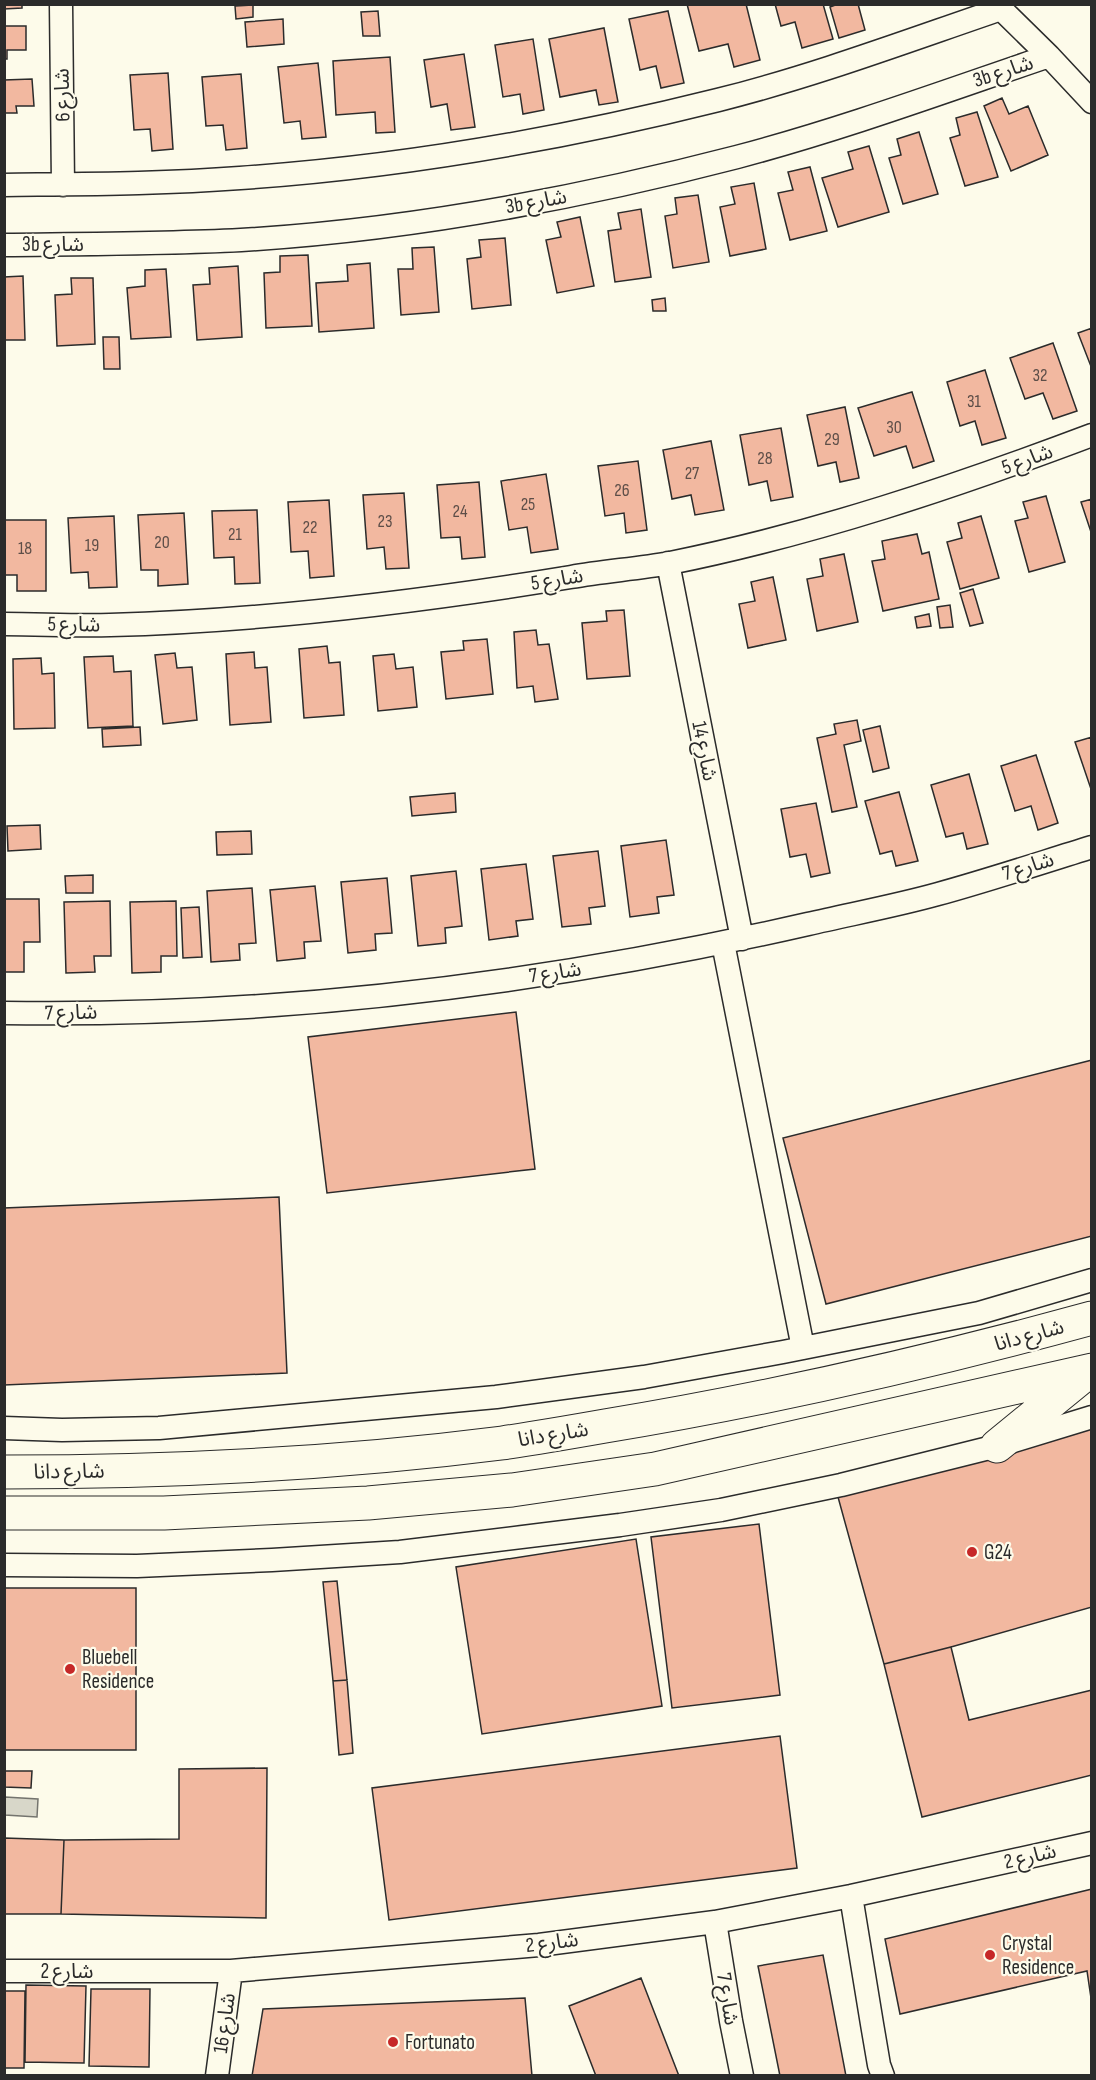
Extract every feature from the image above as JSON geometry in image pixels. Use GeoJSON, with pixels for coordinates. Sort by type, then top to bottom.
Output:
{"type":"FeatureCollection","features":[{"type":"Feature","properties":{"kind":"street","name":"شارع 6"},"geometry":{"type":"LineString","coordinates":[[61,4],[63,185]]}},
{"type":"Feature","properties":{"kind":"street"},"geometry":{"type":"LineString","coordinates":[[4,185],[228,179],[327,171],[414,160],[574,133],[711,102],[793,79],[998,7],[1092,102]]}},
{"type":"Feature","properties":{"kind":"street","name":"3b شارع"},"geometry":{"type":"LineString","coordinates":[[4,244],[153,244],[243,240],[422,221],[510,206],[664,175],[750,153],[814,135],[1049,56]]}},
{"type":"Feature","properties":{"kind":"street","name":"شارع 5"},"geometry":{"type":"LineString","coordinates":[[4,624],[121,624],[226,619],[344,609],[460,595],[669,563],[786,536],[898,503],[1010,466],[1092,435]]}},
{"type":"Feature","properties":{"kind":"street","name":"شارع 14"},"geometry":{"type":"LineString","coordinates":[[669,563],[803,1348]]}},
{"type":"Feature","properties":{"kind":"street","name":"شارع 7"},"geometry":{"type":"LineString","coordinates":[[4,1013],[177,1010],[319,1001],[473,984],[602,965],[733,941],[937,895],[1092,847]]}},
{"type":"Feature","properties":{"kind":"street"},"geometry":{"type":"LineString","coordinates":[[4,1428],[62,1430],[159,1428],[496,1397],[644,1377],[979,1313],[1092,1280]]}},
{"type":"Feature","properties":{"kind":"street","name":"شارع دانا"},"geometry":{"type":"LineString","coordinates":[[4,1472],[169,1469],[360,1458],[503,1443],[792,1392],[980,1348],[1092,1318]]}},
{"type":"Feature","properties":{"kind":"street"},"geometry":{"type":"LineString","coordinates":[[997,1446],[1091,1370]]}},
{"type":"Feature","properties":{"kind":"street","name":"شارع دانا"},"geometry":{"type":"LineString","coordinates":[[4,1513],[164,1513],[368,1503],[512,1490],[655,1469],[1091,1370]]}},
{"type":"Feature","properties":{"kind":"street"},"geometry":{"type":"LineString","coordinates":[[4,1565],[137,1566],[400,1552],[620,1525],[721,1510],[841,1485],[997,1446],[1092,1417]]}},
{"type":"Feature","properties":{"kind":"street","name":"شارع 2"},"geometry":{"type":"LineString","coordinates":[[4,1971],[231,1971],[539,1945],[716,1922],[851,1896],[1092,1843]]}},
{"type":"Feature","properties":{"kind":"street"},"geometry":{"type":"LineString","coordinates":[[851,1896],[873,2034],[883,2076]]}},
{"type":"Feature","properties":{"kind":"street","name":"شارع 7"},"geometry":{"type":"LineString","coordinates":[[716,1922],[742,2076]]}},
{"type":"Feature","properties":{"kind":"street","name":"شارع 16"},"geometry":{"type":"LineString","coordinates":[[217,2076],[231,1971]]}},
{"type":"Feature","properties":{"kind":"shaded area"},"geometry":{"type":"Polygon","coordinates":[[[5,1797],[38,1799],[37,1817],[5,1815],[5,1797]]]}},
{"type":"Feature","properties":{"kind":"building"},"geometry":{"type":"Polygon","coordinates":[[[4,4],[22,4],[22,8],[4,9],[4,4]]]}},
{"type":"Feature","properties":{"kind":"building"},"geometry":{"type":"Polygon","coordinates":[[[687,4],[746,4],[760,60],[734,67],[728,44],[699,51],[687,4]]]}},
{"type":"Feature","properties":{"kind":"building"},"geometry":{"type":"Polygon","coordinates":[[[775,4],[823,4],[833,39],[802,48],[795,22],[781,26],[775,4]]]}},
{"type":"Feature","properties":{"kind":"building"},"geometry":{"type":"Polygon","coordinates":[[[838,4],[858,4],[865,30],[839,38],[830,7],[838,4]]]}},
{"type":"Feature","properties":{"kind":"building"},"geometry":{"type":"Polygon","coordinates":[[[253,5],[253,17],[236,19],[235,6],[253,5]]]}},
{"type":"Feature","properties":{"kind":"building"},"geometry":{"type":"Polygon","coordinates":[[[378,11],[380,36],[363,36],[361,12],[378,11]]]}},
{"type":"Feature","properties":{"kind":"building"},"geometry":{"type":"Polygon","coordinates":[[[668,11],[684,83],[661,88],[656,66],[640,70],[629,19],[668,11]]]}},
{"type":"Feature","properties":{"kind":"building"},"geometry":{"type":"Polygon","coordinates":[[[283,19],[284,44],[247,47],[245,22],[283,19]]]}},
{"type":"Feature","properties":{"kind":"building"},"geometry":{"type":"Polygon","coordinates":[[[4,26],[26,26],[26,50],[7,50],[7,59],[4,59],[4,26]]]}},
{"type":"Feature","properties":{"kind":"building"},"geometry":{"type":"Polygon","coordinates":[[[604,28],[618,102],[599,105],[596,90],[560,97],[549,39],[604,28]]]}},
{"type":"Feature","properties":{"kind":"building"},"geometry":{"type":"Polygon","coordinates":[[[533,39],[544,110],[523,114],[520,94],[503,97],[495,45],[533,39]]]}},
{"type":"Feature","properties":{"kind":"building"},"geometry":{"type":"Polygon","coordinates":[[[464,54],[475,127],[451,130],[447,104],[431,107],[424,60],[464,54]]]}},
{"type":"Feature","properties":{"kind":"building"},"geometry":{"type":"Polygon","coordinates":[[[390,57],[395,132],[376,133],[375,112],[336,115],[333,61],[390,57]]]}},
{"type":"Feature","properties":{"kind":"building"},"geometry":{"type":"Polygon","coordinates":[[[318,63],[326,137],[302,139],[300,121],[284,123],[278,67],[318,63]]]}},
{"type":"Feature","properties":{"kind":"building"},"geometry":{"type":"Polygon","coordinates":[[[168,73],[173,149],[152,151],[150,129],[134,130],[130,75],[168,73]]]}},
{"type":"Feature","properties":{"kind":"building"},"geometry":{"type":"Polygon","coordinates":[[[241,74],[247,148],[226,150],[223,125],[206,126],[202,77],[241,74]]]}},
{"type":"Feature","properties":{"kind":"building"},"geometry":{"type":"Polygon","coordinates":[[[32,79],[34,106],[16,106],[17,113],[4,113],[4,80],[32,79]]]}},
{"type":"Feature","properties":{"kind":"building"},"geometry":{"type":"Polygon","coordinates":[[[1002,98],[1009,114],[1028,106],[1048,155],[1011,171],[984,106],[1002,98]]]}},
{"type":"Feature","properties":{"kind":"building"},"geometry":{"type":"Polygon","coordinates":[[[977,112],[998,177],[965,186],[950,138],[960,135],[956,118],[977,112]]]}},
{"type":"Feature","properties":{"kind":"building"},"geometry":{"type":"Polygon","coordinates":[[[919,132],[938,194],[903,204],[889,158],[901,155],[897,139],[919,132]]]}},
{"type":"Feature","properties":{"kind":"building"},"geometry":{"type":"Polygon","coordinates":[[[869,146],[889,212],[838,227],[822,178],[853,169],[848,152],[869,146]]]}},
{"type":"Feature","properties":{"kind":"building"},"geometry":{"type":"Polygon","coordinates":[[[810,167],[827,231],[790,240],[778,193],[793,190],[788,172],[810,167]]]}},
{"type":"Feature","properties":{"kind":"building"},"geometry":{"type":"Polygon","coordinates":[[[754,183],[766,249],[730,256],[720,207],[735,204],[731,187],[754,183]]]}},
{"type":"Feature","properties":{"kind":"building"},"geometry":{"type":"Polygon","coordinates":[[[698,195],[709,262],[673,268],[665,216],[677,214],[675,198],[698,195]]]}},
{"type":"Feature","properties":{"kind":"building"},"geometry":{"type":"Polygon","coordinates":[[[641,209],[651,277],[615,282],[608,231],[621,229],[618,213],[641,209]]]}},
{"type":"Feature","properties":{"kind":"building"},"geometry":{"type":"Polygon","coordinates":[[[580,217],[594,286],[557,293],[546,240],[561,237],[557,222],[580,217]]]}},
{"type":"Feature","properties":{"kind":"building"},"geometry":{"type":"Polygon","coordinates":[[[505,238],[511,305],[472,309],[467,259],[481,257],[479,240],[505,238]]]}},
{"type":"Feature","properties":{"kind":"building"},"geometry":{"type":"Polygon","coordinates":[[[434,247],[439,312],[401,315],[398,269],[413,269],[412,248],[434,247]]]}},
{"type":"Feature","properties":{"kind":"building"},"geometry":{"type":"Polygon","coordinates":[[[308,255],[312,326],[266,328],[264,273],[280,272],[280,256],[308,255]]]}},
{"type":"Feature","properties":{"kind":"building"},"geometry":{"type":"Polygon","coordinates":[[[370,263],[374,328],[319,332],[316,283],[348,281],[347,265],[370,263]]]}},
{"type":"Feature","properties":{"kind":"building"},"geometry":{"type":"Polygon","coordinates":[[[238,266],[242,337],[197,340],[193,285],[210,284],[209,268],[238,266]]]}},
{"type":"Feature","properties":{"kind":"building"},"geometry":{"type":"Polygon","coordinates":[[[166,269],[171,337],[131,339],[127,288],[145,286],[145,270],[166,269]]]}},
{"type":"Feature","properties":{"kind":"building"},"geometry":{"type":"Polygon","coordinates":[[[23,276],[25,340],[4,340],[4,277],[23,276]]]}},
{"type":"Feature","properties":{"kind":"building"},"geometry":{"type":"Polygon","coordinates":[[[71,278],[93,278],[95,344],[57,346],[55,295],[72,294],[71,278]]]}},
{"type":"Feature","properties":{"kind":"building"},"geometry":{"type":"Polygon","coordinates":[[[665,298],[666,311],[653,311],[652,300],[665,298]]]}},
{"type":"Feature","properties":{"kind":"building"},"geometry":{"type":"Polygon","coordinates":[[[1092,328],[1092,369],[1078,333],[1092,328]]]}},
{"type":"Feature","properties":{"kind":"building"},"geometry":{"type":"Polygon","coordinates":[[[103,337],[119,337],[120,369],[104,369],[103,337]]]}},
{"type":"Feature","properties":{"kind":"building"},"geometry":{"type":"Polygon","coordinates":[[[1053,343],[1077,411],[1053,419],[1043,393],[1025,399],[1010,358],[1053,343]]]}},
{"type":"Feature","properties":{"kind":"building"},"geometry":{"type":"Polygon","coordinates":[[[985,370],[1006,438],[982,445],[975,421],[960,426],[947,382],[985,370]]]}},
{"type":"Feature","properties":{"kind":"building"},"geometry":{"type":"Polygon","coordinates":[[[912,392],[934,461],[913,468],[906,446],[874,456],[858,408],[912,392]]]}},
{"type":"Feature","properties":{"kind":"building"},"geometry":{"type":"Polygon","coordinates":[[[845,407],[859,478],[840,482],[836,462],[818,466],[807,415],[845,407]]]}},
{"type":"Feature","properties":{"kind":"building"},"geometry":{"type":"Polygon","coordinates":[[[781,428],[793,497],[771,501],[767,481],[749,485],[740,435],[781,428]]]}},
{"type":"Feature","properties":{"kind":"building"},"geometry":{"type":"Polygon","coordinates":[[[711,441],[724,510],[695,515],[691,495],[672,499],[663,450],[711,441]]]}},
{"type":"Feature","properties":{"kind":"building"},"geometry":{"type":"Polygon","coordinates":[[[638,461],[647,530],[626,533],[624,513],[605,516],[598,466],[638,461]]]}},
{"type":"Feature","properties":{"kind":"building"},"geometry":{"type":"Polygon","coordinates":[[[546,474],[558,549],[531,553],[527,527],[509,530],[501,481],[546,474]]]}},
{"type":"Feature","properties":{"kind":"building"},"geometry":{"type":"Polygon","coordinates":[[[479,482],[485,557],[462,559],[460,537],[441,538],[437,485],[479,482]]]}},
{"type":"Feature","properties":{"kind":"building"},"geometry":{"type":"Polygon","coordinates":[[[404,493],[409,568],[386,569],[384,547],[367,549],[363,495],[404,493]]]}},
{"type":"Feature","properties":{"kind":"building"},"geometry":{"type":"Polygon","coordinates":[[[1046,496],[1065,562],[1029,572],[1015,521],[1028,518],[1023,502],[1046,496]]]}},
{"type":"Feature","properties":{"kind":"building"},"geometry":{"type":"Polygon","coordinates":[[[1092,499],[1092,535],[1081,502],[1092,499]]]}},
{"type":"Feature","properties":{"kind":"building"},"geometry":{"type":"Polygon","coordinates":[[[329,500],[334,576],[310,578],[308,551],[291,552],[288,502],[329,500]]]}},
{"type":"Feature","properties":{"kind":"building"},"geometry":{"type":"Polygon","coordinates":[[[257,510],[260,583],[235,584],[234,557],[214,558],[212,511],[257,510]]]}},
{"type":"Feature","properties":{"kind":"building"},"geometry":{"type":"Polygon","coordinates":[[[184,513],[188,584],[158,586],[158,570],[141,570],[138,515],[184,513]]]}},
{"type":"Feature","properties":{"kind":"building"},"geometry":{"type":"Polygon","coordinates":[[[114,516],[117,587],[89,588],[88,572],[71,573],[68,518],[114,516]]]}},
{"type":"Feature","properties":{"kind":"building"},"geometry":{"type":"Polygon","coordinates":[[[981,516],[999,578],[960,589],[947,542],[962,538],[958,523],[981,516]]]}},
{"type":"Feature","properties":{"kind":"building"},"geometry":{"type":"Polygon","coordinates":[[[4,520],[46,520],[46,591],[17,591],[17,575],[4,575],[4,520]]]}},
{"type":"Feature","properties":{"kind":"building"},"geometry":{"type":"Polygon","coordinates":[[[917,534],[922,554],[929,552],[939,599],[883,611],[872,561],[885,559],[882,541],[917,534]]]}},
{"type":"Feature","properties":{"kind":"building"},"geometry":{"type":"Polygon","coordinates":[[[844,554],[858,622],[817,631],[807,579],[823,576],[820,559],[844,554]]]}},
{"type":"Feature","properties":{"kind":"building"},"geometry":{"type":"Polygon","coordinates":[[[773,577],[786,640],[748,648],[739,604],[755,601],[751,582],[773,577]]]}},
{"type":"Feature","properties":{"kind":"building"},"geometry":{"type":"Polygon","coordinates":[[[973,589],[983,623],[970,626],[960,593],[973,589]]]}},
{"type":"Feature","properties":{"kind":"building"},"geometry":{"type":"Polygon","coordinates":[[[950,605],[953,627],[940,628],[937,607],[950,605]]]}},
{"type":"Feature","properties":{"kind":"building"},"geometry":{"type":"Polygon","coordinates":[[[624,610],[630,676],[587,679],[582,623],[607,621],[606,611],[624,610]]]}},
{"type":"Feature","properties":{"kind":"building"},"geometry":{"type":"Polygon","coordinates":[[[929,614],[931,626],[917,628],[915,617],[929,614]]]}},
{"type":"Feature","properties":{"kind":"building"},"geometry":{"type":"Polygon","coordinates":[[[536,630],[538,645],[549,644],[558,699],[535,702],[533,686],[517,688],[514,632],[536,630]]]}},
{"type":"Feature","properties":{"kind":"building"},"geometry":{"type":"Polygon","coordinates":[[[487,639],[493,694],[446,699],[441,652],[464,650],[463,641],[487,639]]]}},
{"type":"Feature","properties":{"kind":"building"},"geometry":{"type":"Polygon","coordinates":[[[327,646],[329,663],[340,662],[344,715],[304,718],[299,649],[327,646]]]}},
{"type":"Feature","properties":{"kind":"building"},"geometry":{"type":"Polygon","coordinates":[[[254,652],[255,668],[267,667],[271,722],[230,725],[226,654],[254,652]]]}},
{"type":"Feature","properties":{"kind":"building"},"geometry":{"type":"Polygon","coordinates":[[[175,653],[177,668],[192,667],[197,720],[163,724],[155,655],[175,653]]]}},
{"type":"Feature","properties":{"kind":"building"},"geometry":{"type":"Polygon","coordinates":[[[394,654],[396,669],[413,667],[417,707],[378,711],[373,656],[394,654]]]}},
{"type":"Feature","properties":{"kind":"building"},"geometry":{"type":"Polygon","coordinates":[[[113,656],[114,672],[131,671],[133,726],[88,728],[84,657],[113,656]]]}},
{"type":"Feature","properties":{"kind":"building"},"geometry":{"type":"Polygon","coordinates":[[[41,658],[42,674],[54,673],[55,728],[14,729],[13,659],[41,658]]]}},
{"type":"Feature","properties":{"kind":"building"},"geometry":{"type":"Polygon","coordinates":[[[857,720],[861,741],[844,745],[857,807],[832,812],[817,738],[836,734],[834,724],[857,720]]]}},
{"type":"Feature","properties":{"kind":"building"},"geometry":{"type":"Polygon","coordinates":[[[880,726],[889,768],[873,772],[863,730],[880,726]]]}},
{"type":"Feature","properties":{"kind":"building"},"geometry":{"type":"Polygon","coordinates":[[[140,727],[141,745],[103,747],[102,729],[140,727]]]}},
{"type":"Feature","properties":{"kind":"building"},"geometry":{"type":"Polygon","coordinates":[[[1092,737],[1092,792],[1075,742],[1092,737]]]}},
{"type":"Feature","properties":{"kind":"building"},"geometry":{"type":"Polygon","coordinates":[[[1036,755],[1058,823],[1038,830],[1031,806],[1015,811],[1001,766],[1036,755]]]}},
{"type":"Feature","properties":{"kind":"building"},"geometry":{"type":"Polygon","coordinates":[[[969,774],[988,844],[967,849],[963,833],[946,837],[931,785],[969,774]]]}},
{"type":"Feature","properties":{"kind":"building"},"geometry":{"type":"Polygon","coordinates":[[[899,792],[918,861],[896,866],[892,851],[880,854],[865,801],[899,792]]]}},
{"type":"Feature","properties":{"kind":"building"},"geometry":{"type":"Polygon","coordinates":[[[455,793],[456,812],[412,816],[410,797],[455,793]]]}},
{"type":"Feature","properties":{"kind":"building"},"geometry":{"type":"Polygon","coordinates":[[[816,803],[830,873],[811,877],[806,854],[790,857],[781,809],[816,803]]]}},
{"type":"Feature","properties":{"kind":"building"},"geometry":{"type":"Polygon","coordinates":[[[40,825],[41,849],[8,851],[7,826],[40,825]]]}},
{"type":"Feature","properties":{"kind":"building"},"geometry":{"type":"Polygon","coordinates":[[[251,831],[252,854],[217,855],[216,832],[251,831]]]}},
{"type":"Feature","properties":{"kind":"building"},"geometry":{"type":"Polygon","coordinates":[[[666,840],[674,895],[657,897],[659,913],[630,917],[621,846],[666,840]]]}},
{"type":"Feature","properties":{"kind":"building"},"geometry":{"type":"Polygon","coordinates":[[[598,851],[605,906],[589,908],[591,924],[562,927],[553,856],[598,851]]]}},
{"type":"Feature","properties":{"kind":"building"},"geometry":{"type":"Polygon","coordinates":[[[526,864],[533,919],[516,921],[518,936],[489,940],[481,869],[526,864]]]}},
{"type":"Feature","properties":{"kind":"building"},"geometry":{"type":"Polygon","coordinates":[[[456,871],[462,926],[445,928],[446,943],[418,946],[411,876],[456,871]]]}},
{"type":"Feature","properties":{"kind":"building"},"geometry":{"type":"Polygon","coordinates":[[[93,875],[93,893],[66,893],[65,876],[93,875]]]}},
{"type":"Feature","properties":{"kind":"building"},"geometry":{"type":"Polygon","coordinates":[[[387,878],[392,933],[375,934],[376,950],[348,953],[341,882],[387,878]]]}},
{"type":"Feature","properties":{"kind":"building"},"geometry":{"type":"Polygon","coordinates":[[[315,886],[321,941],[304,942],[305,958],[277,961],[270,890],[315,886]]]}},
{"type":"Feature","properties":{"kind":"building"},"geometry":{"type":"Polygon","coordinates":[[[252,888],[256,943],[239,944],[240,960],[211,962],[207,891],[252,888]]]}},
{"type":"Feature","properties":{"kind":"building"},"geometry":{"type":"Polygon","coordinates":[[[4,899],[39,899],[40,942],[24,942],[24,972],[4,972],[4,899]]]}},
{"type":"Feature","properties":{"kind":"building"},"geometry":{"type":"Polygon","coordinates":[[[110,901],[111,956],[94,956],[95,972],[66,973],[64,902],[110,901]]]}},
{"type":"Feature","properties":{"kind":"building"},"geometry":{"type":"Polygon","coordinates":[[[176,901],[177,956],[161,956],[161,972],[132,973],[130,902],[176,901]]]}},
{"type":"Feature","properties":{"kind":"building"},"geometry":{"type":"Polygon","coordinates":[[[199,907],[202,957],[183,958],[181,908],[199,907]]]}},
{"type":"Feature","properties":{"kind":"building"},"geometry":{"type":"Polygon","coordinates":[[[516,1012],[535,1169],[327,1193],[308,1037],[516,1012]]]}},
{"type":"Feature","properties":{"kind":"building"},"geometry":{"type":"Polygon","coordinates":[[[1092,1060],[1092,1236],[826,1304],[783,1138],[1092,1060]]]}},
{"type":"Feature","properties":{"kind":"building"},"geometry":{"type":"Polygon","coordinates":[[[279,1197],[287,1373],[4,1385],[4,1208],[279,1197]]]}},
{"type":"Feature","properties":{"kind":"building","name":"G24"},"geometry":{"type":"Polygon","coordinates":[[[1092,1428],[1092,1607],[884,1664],[838,1497],[1092,1428]]]}},
{"type":"Feature","properties":{"kind":"building"},"geometry":{"type":"Polygon","coordinates":[[[759,1524],[780,1695],[672,1708],[651,1537],[759,1524]]]}},
{"type":"Feature","properties":{"kind":"building"},"geometry":{"type":"Polygon","coordinates":[[[636,1539],[662,1706],[482,1734],[456,1567],[636,1539]]]}},
{"type":"Feature","properties":{"kind":"building"},"geometry":{"type":"Polygon","coordinates":[[[337,1581],[347,1680],[333,1681],[323,1582],[337,1581]]]}},
{"type":"Feature","properties":{"kind":"building","name":"Bluebell Residence"},"geometry":{"type":"Polygon","coordinates":[[[4,1588],[136,1588],[136,1750],[4,1750],[4,1588]]]}},
{"type":"Feature","properties":{"kind":"building"},"geometry":{"type":"Polygon","coordinates":[[[951,1647],[969,1720],[1092,1690],[1092,1775],[922,1817],[884,1664],[951,1647]]]}},
{"type":"Feature","properties":{"kind":"building"},"geometry":{"type":"Polygon","coordinates":[[[347,1680],[353,1753],[339,1755],[333,1681],[347,1680]]]}},
{"type":"Feature","properties":{"kind":"building"},"geometry":{"type":"Polygon","coordinates":[[[780,1736],[797,1868],[389,1920],[372,1788],[780,1736]]]}},
{"type":"Feature","properties":{"kind":"building"},"geometry":{"type":"Polygon","coordinates":[[[267,1768],[266,1918],[61,1914],[64,1840],[179,1839],[179,1769],[267,1768]]]}},
{"type":"Feature","properties":{"kind":"building"},"geometry":{"type":"Polygon","coordinates":[[[4,1771],[32,1771],[31,1788],[4,1787],[4,1771]]]}},
{"type":"Feature","properties":{"kind":"building"},"geometry":{"type":"Polygon","coordinates":[[[4,1838],[64,1840],[61,1914],[4,1914],[4,1838]]]}},
{"type":"Feature","properties":{"kind":"building","name":"Crystal Residence"},"geometry":{"type":"Polygon","coordinates":[[[1092,1889],[1092,2005],[1087,1971],[900,2014],[885,1939],[1092,1889]]]}},
{"type":"Feature","properties":{"kind":"building"},"geometry":{"type":"Polygon","coordinates":[[[823,1955],[846,2076],[780,2076],[758,1966],[823,1955]]]}},
{"type":"Feature","properties":{"kind":"building"},"geometry":{"type":"Polygon","coordinates":[[[641,1978],[679,2076],[596,2076],[569,2006],[641,1978]]]}},
{"type":"Feature","properties":{"kind":"building"},"geometry":{"type":"Polygon","coordinates":[[[26,1985],[86,1986],[84,2063],[25,2062],[26,1985]]]}},
{"type":"Feature","properties":{"kind":"building"},"geometry":{"type":"Polygon","coordinates":[[[91,1989],[150,1989],[149,2067],[89,2066],[91,1989]]]}},
{"type":"Feature","properties":{"kind":"building"},"geometry":{"type":"Polygon","coordinates":[[[4,1991],[25,1991],[24,2068],[4,2068],[4,1991]]]}},
{"type":"Feature","properties":{"kind":"building","name":"Fortunato"},"geometry":{"type":"Polygon","coordinates":[[[525,1998],[532,2076],[252,2076],[263,2009],[525,1998]]]}},
{"type":"Feature","properties":{"kind":"place","name":"G24"},"geometry":{"type":"Point","coordinates":[972,1552]}},
{"type":"Feature","properties":{"kind":"place","name":"Bluebell Residence"},"geometry":{"type":"Point","coordinates":[70,1669]}},
{"type":"Feature","properties":{"kind":"place","name":"Crystal Residence"},"geometry":{"type":"Point","coordinates":[990,1955]}},
{"type":"Feature","properties":{"kind":"place","name":"Fortunato"},"geometry":{"type":"Point","coordinates":[393,2042]}}]}
